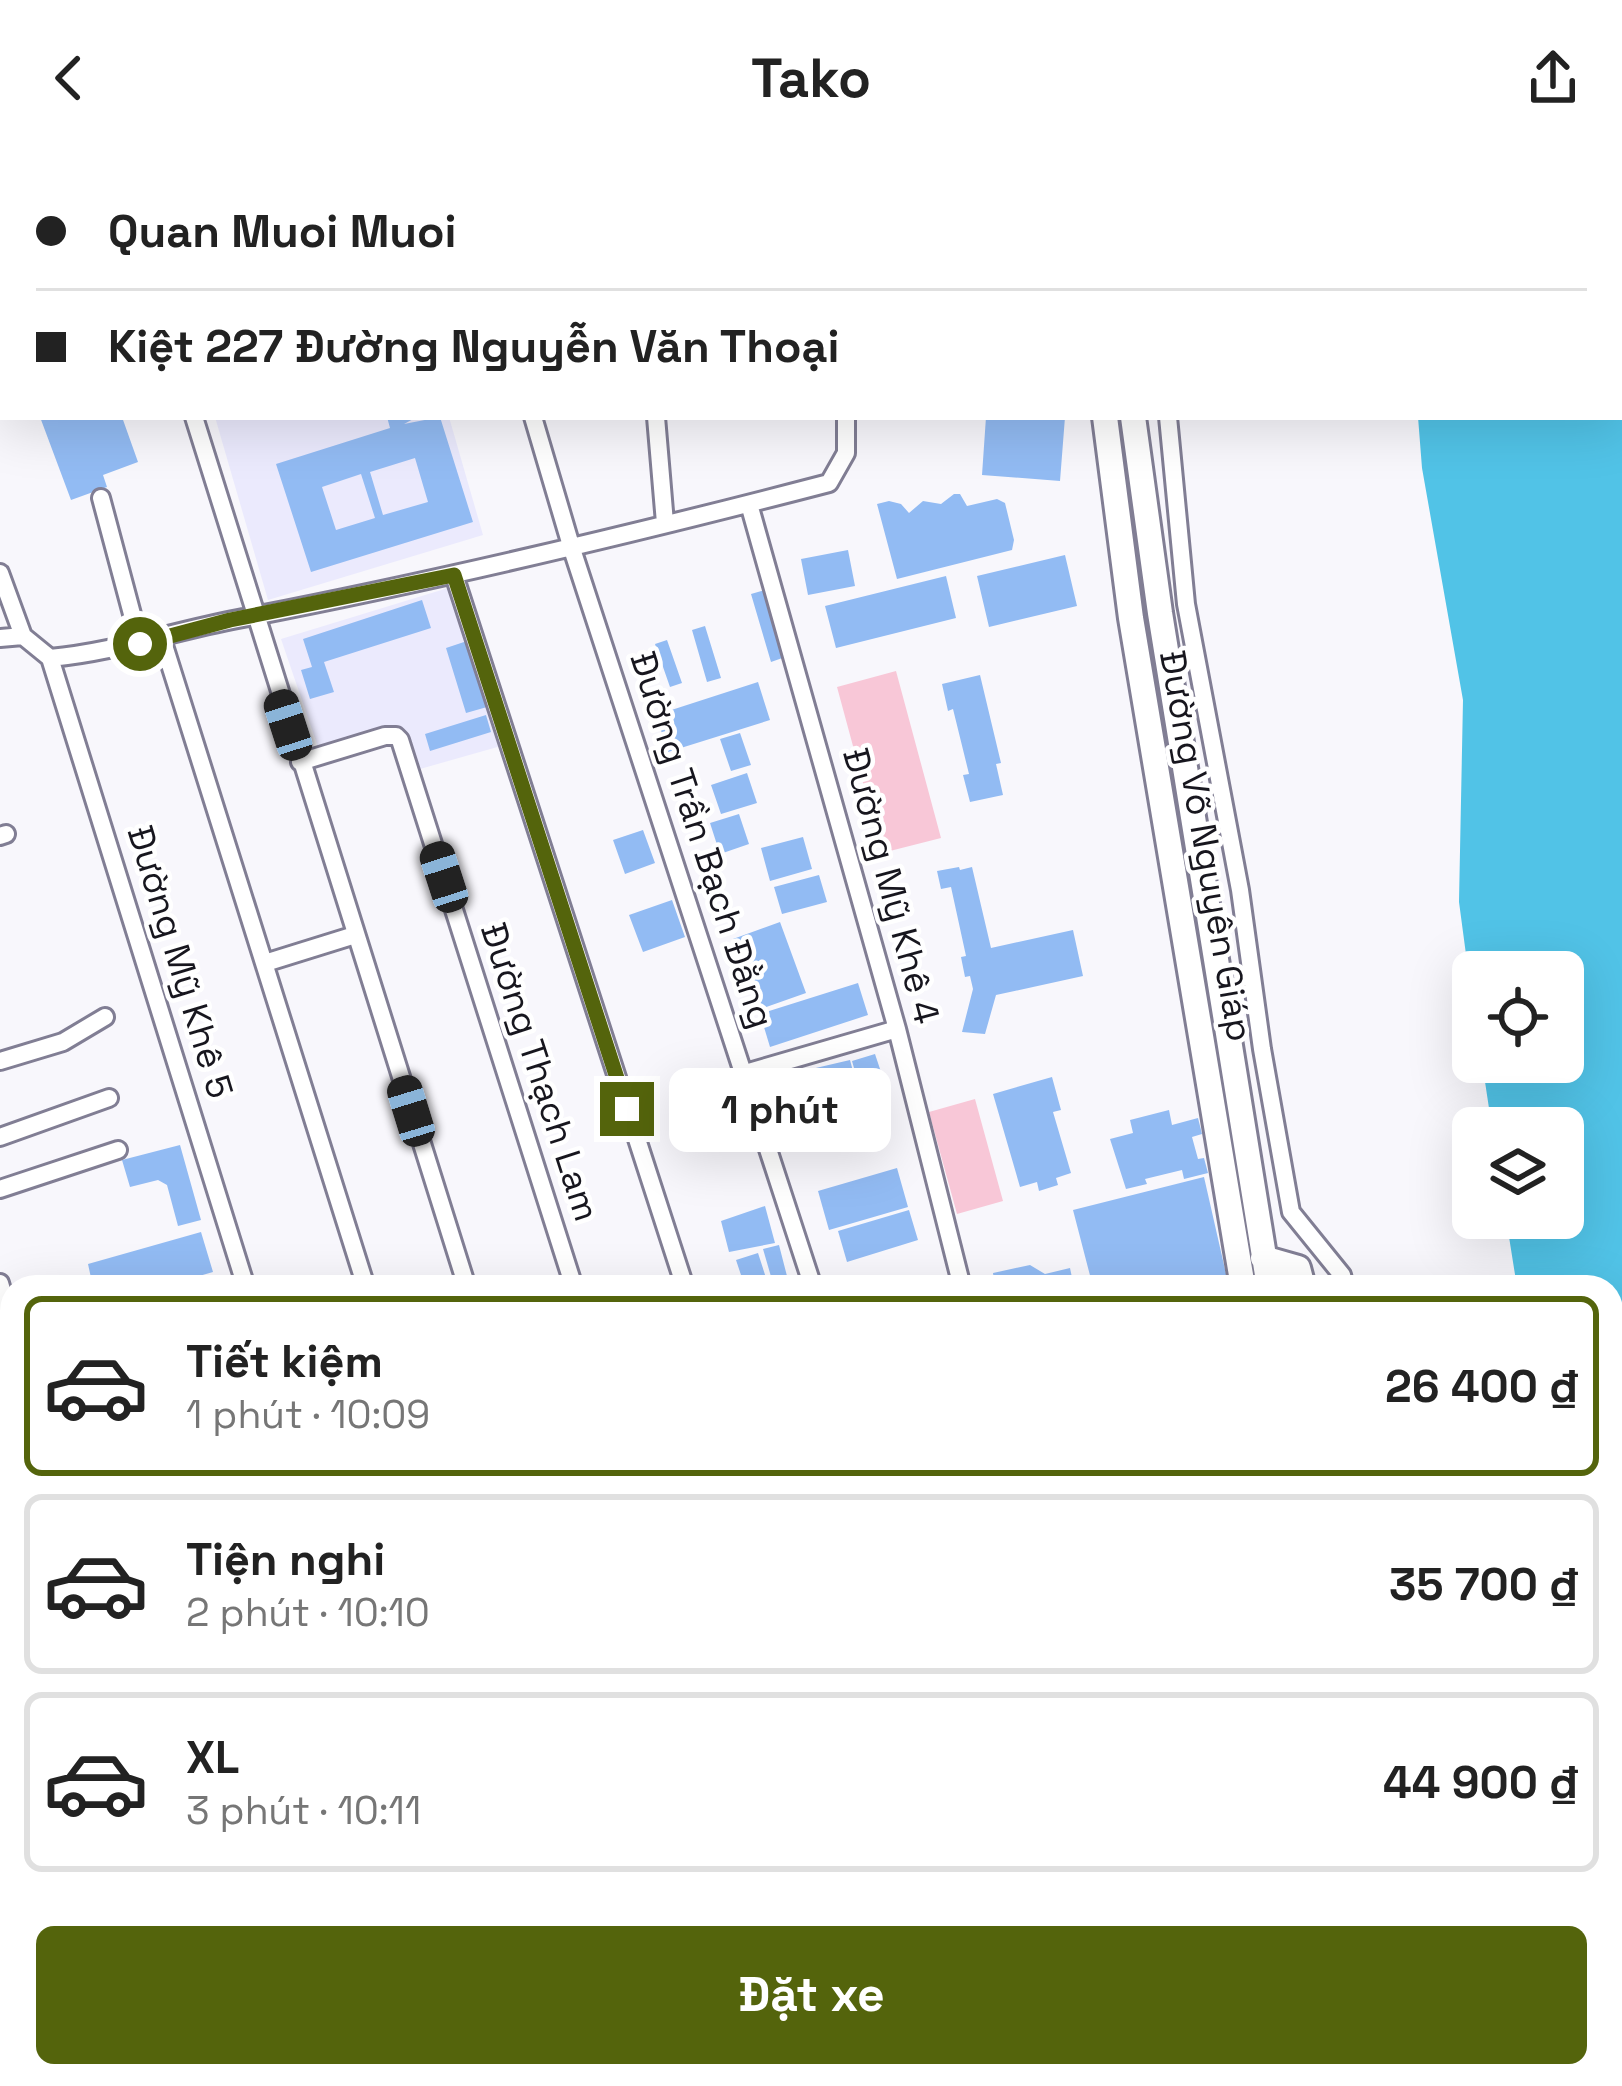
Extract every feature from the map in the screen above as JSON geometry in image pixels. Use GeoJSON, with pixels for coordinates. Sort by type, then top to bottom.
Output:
{"type":"FeatureCollection","features":[{"type":"Feature","properties":{"kind":"main road","name":"Đường Võ Nguyên Giáp"},"geometry":{"type":"LineString","coordinates":[[1105,420],[1131,619],[1241,1275]]}},
{"type":"Feature","properties":{"kind":"main road","name":"Đường Võ Nguyên Giáp"},"geometry":{"type":"LineString","coordinates":[[1133,420],[1267,1275]]}},
{"type":"Feature","properties":{"kind":"main road"},"geometry":{"type":"LineString","coordinates":[[1263,1258],[1298,1268],[1300,1275]]}},
{"type":"Feature","properties":{"kind":"street"},"geometry":{"type":"LineString","coordinates":[[195,420],[463,1275]]}},
{"type":"Feature","properties":{"kind":"street","name":"Đường Trần Bạch Đằng"},"geometry":{"type":"LineString","coordinates":[[534,420],[809,1275]]}},
{"type":"Feature","properties":{"kind":"street"},"geometry":{"type":"LineString","coordinates":[[656,420],[665,523]]}},
{"type":"Feature","properties":{"kind":"street"},"geometry":{"type":"LineString","coordinates":[[0,573],[23,636],[50,658],[93,654],[572,549],[829,483],[846,453],[846,420]]}},
{"type":"Feature","properties":{"kind":"street"},"geometry":{"type":"LineString","coordinates":[[1168,420],[1186,604],[1240,890],[1291,1212],[1342,1275]]}},
{"type":"Feature","properties":{"kind":"street"},"geometry":{"type":"LineString","coordinates":[[1148,461],[1171,458]]}},
{"type":"Feature","properties":{"kind":"street"},"geometry":{"type":"LineString","coordinates":[[101,498],[140,644]]}},
{"type":"Feature","properties":{"kind":"street","name":"Đường Mỹ Khê 4"},"geometry":{"type":"LineString","coordinates":[[749,504],[897,1029],[959,1275]]}},
{"type":"Feature","properties":{"kind":"street"},"geometry":{"type":"LineString","coordinates":[[454,575],[681,1275]]}},
{"type":"Feature","properties":{"kind":"street"},"geometry":{"type":"LineString","coordinates":[[1167,607],[1186,604]]}},
{"type":"Feature","properties":{"kind":"street"},"geometry":{"type":"LineString","coordinates":[[0,638],[23,636]]}},
{"type":"Feature","properties":{"kind":"street"},"geometry":{"type":"LineString","coordinates":[[162,639],[362,1275]]}},
{"type":"Feature","properties":{"kind":"street","name":"Đường Mỹ Khê 5"},"geometry":{"type":"LineString","coordinates":[[50,658],[242,1275]]}},
{"type":"Feature","properties":{"kind":"street","name":"Đường Thạch Lam"},"geometry":{"type":"LineString","coordinates":[[300,762],[385,736],[400,740],[570,1275]]}},
{"type":"Feature","properties":{"kind":"street"},"geometry":{"type":"LineString","coordinates":[[1214,894],[1240,890]]}},
{"type":"Feature","properties":{"kind":"street"},"geometry":{"type":"LineString","coordinates":[[265,963],[355,935]]}},
{"type":"Feature","properties":{"kind":"street"},"geometry":{"type":"LineString","coordinates":[[0,1061],[72,1038],[105,1017]]}},
{"type":"Feature","properties":{"kind":"street"},"geometry":{"type":"LineString","coordinates":[[742,1074],[897,1029]]}},
{"type":"Feature","properties":{"kind":"street"},"geometry":{"type":"LineString","coordinates":[[1238,1052],[1262,1048]]}},
{"type":"Feature","properties":{"kind":"street"},"geometry":{"type":"LineString","coordinates":[[0,1137],[109,1098]]}},
{"type":"Feature","properties":{"kind":"street"},"geometry":{"type":"LineString","coordinates":[[0,1189],[118,1150]]}},
{"type":"Feature","properties":{"kind":"shaded area"},"geometry":{"type":"Polygon","coordinates":[[[216,420],[450,420],[483,535],[268,600],[216,420]]]}},
{"type":"Feature","properties":{"kind":"shaded area"},"geometry":{"type":"Polygon","coordinates":[[[448,588],[501,746],[420,769],[409,737],[324,765],[281,639],[448,588]]]}},
{"type":"Feature","properties":{"kind":"shaded area"},"geometry":{"type":"Polygon","coordinates":[[[896,671],[941,838],[882,853],[837,687],[896,671]]]}},
{"type":"Feature","properties":{"kind":"shaded area"},"geometry":{"type":"Polygon","coordinates":[[[975,1099],[1003,1201],[957,1214],[929,1112],[975,1099]]]}},
{"type":"Feature","properties":{"kind":"water"},"geometry":{"type":"Polygon","coordinates":[[[1418,420],[1622,420],[1622,1275],[1515,1275],[1509,1239],[1584,1239],[1584,1107],[1489,1107],[1485,1083],[1584,1083],[1584,951],[1466,951],[1459,902],[1463,700],[1422,468],[1418,420]]]}},
{"type":"Feature","properties":{"kind":"building"},"geometry":{"type":"Polygon","coordinates":[[[41,420],[123,420],[138,462],[103,475],[107,487],[71,500],[41,420]]]}},
{"type":"Feature","properties":{"kind":"building"},"geometry":{"type":"Polygon","coordinates":[[[388,420],[411,420],[404,424],[441,420],[473,522],[311,572],[276,464],[390,428],[388,420]],[[415,458],[370,472],[383,515],[428,502],[415,458]],[[361,474],[322,487],[336,530],[375,518],[361,474]]]}},
{"type":"Feature","properties":{"kind":"building"},"geometry":{"type":"Polygon","coordinates":[[[986,420],[1065,420],[1060,481],[982,475],[986,420]]]}},
{"type":"Feature","properties":{"kind":"building"},"geometry":{"type":"Polygon","coordinates":[[[960,494],[967,506],[997,499],[1005,503],[1012,550],[897,579],[877,504],[901,504],[909,513],[923,501],[941,504],[960,494]]]}},
{"type":"Feature","properties":{"kind":"building"},"geometry":{"type":"Polygon","coordinates":[[[848,550],[855,586],[808,595],[801,559],[848,550]]]}},
{"type":"Feature","properties":{"kind":"building"},"geometry":{"type":"Polygon","coordinates":[[[1065,555],[1077,606],[989,627],[977,576],[1065,555]]]}},
{"type":"Feature","properties":{"kind":"building"},"geometry":{"type":"Polygon","coordinates":[[[946,576],[956,618],[836,648],[825,606],[946,576]]]}},
{"type":"Feature","properties":{"kind":"building"},"geometry":{"type":"Polygon","coordinates":[[[768,589],[788,656],[771,662],[751,594],[768,589]]]}},
{"type":"Feature","properties":{"kind":"building"},"geometry":{"type":"Polygon","coordinates":[[[422,600],[431,628],[324,662],[334,692],[310,699],[301,670],[312,667],[303,639],[422,600]]]}},
{"type":"Feature","properties":{"kind":"building"},"geometry":{"type":"Polygon","coordinates":[[[705,626],[721,678],[707,682],[692,630],[705,626]]]}},
{"type":"Feature","properties":{"kind":"building"},"geometry":{"type":"Polygon","coordinates":[[[667,640],[682,683],[670,687],[655,644],[667,640]]]}},
{"type":"Feature","properties":{"kind":"building"},"geometry":{"type":"Polygon","coordinates":[[[467,641],[487,707],[466,713],[446,648],[467,641]]]}},
{"type":"Feature","properties":{"kind":"building"},"geometry":{"type":"Polygon","coordinates":[[[980,675],[1001,763],[996,764],[1003,795],[970,802],[963,775],[969,774],[942,684],[980,675]]]}},
{"type":"Feature","properties":{"kind":"building"},"geometry":{"type":"Polygon","coordinates":[[[758,682],[770,720],[668,752],[656,715],[758,682]]]}},
{"type":"Feature","properties":{"kind":"building"},"geometry":{"type":"Polygon","coordinates":[[[486,715],[491,732],[430,751],[425,734],[486,715]]]}},
{"type":"Feature","properties":{"kind":"building"},"geometry":{"type":"Polygon","coordinates":[[[740,733],[751,765],[731,771],[720,739],[740,733]]]}},
{"type":"Feature","properties":{"kind":"building"},"geometry":{"type":"Polygon","coordinates":[[[747,773],[757,803],[721,814],[711,785],[747,773]]]}},
{"type":"Feature","properties":{"kind":"building"},"geometry":{"type":"Polygon","coordinates":[[[739,814],[749,844],[720,854],[710,823],[739,814]]]}},
{"type":"Feature","properties":{"kind":"building"},"geometry":{"type":"Polygon","coordinates":[[[643,830],[655,863],[625,874],[613,840],[643,830]]]}},
{"type":"Feature","properties":{"kind":"building"},"geometry":{"type":"Polygon","coordinates":[[[803,837],[812,869],[770,881],[761,848],[803,837]]]}},
{"type":"Feature","properties":{"kind":"building"},"geometry":{"type":"Polygon","coordinates":[[[972,867],[991,948],[1073,930],[1083,976],[996,995],[985,1034],[962,1032],[973,989],[970,976],[965,977],[961,957],[966,956],[951,887],[941,889],[937,871],[972,867]]]}},
{"type":"Feature","properties":{"kind":"building"},"geometry":{"type":"Polygon","coordinates":[[[819,875],[827,902],[782,914],[774,887],[819,875]]]}},
{"type":"Feature","properties":{"kind":"building"},"geometry":{"type":"Polygon","coordinates":[[[672,900],[685,937],[643,952],[629,915],[672,900]]]}},
{"type":"Feature","properties":{"kind":"building"},"geometry":{"type":"Polygon","coordinates":[[[780,922],[806,993],[758,1010],[733,939],[780,922]]]}},
{"type":"Feature","properties":{"kind":"building"},"geometry":{"type":"Polygon","coordinates":[[[858,983],[868,1015],[770,1047],[760,1014],[858,983]]]}},
{"type":"Feature","properties":{"kind":"building"},"geometry":{"type":"Polygon","coordinates":[[[875,1054],[882,1075],[858,1082],[852,1061],[875,1054]]]}},
{"type":"Feature","properties":{"kind":"building"},"geometry":{"type":"Polygon","coordinates":[[[850,1060],[858,1090],[819,1099],[821,1107],[799,1112],[790,1074],[850,1060]]]}},
{"type":"Feature","properties":{"kind":"building"},"geometry":{"type":"Polygon","coordinates":[[[1052,1077],[1061,1110],[1053,1112],[1071,1173],[1056,1178],[1058,1185],[1039,1191],[1037,1182],[1020,1187],[993,1094],[1052,1077]]]}},
{"type":"Feature","properties":{"kind":"building"},"geometry":{"type":"Polygon","coordinates":[[[721,1099],[731,1129],[694,1141],[685,1111],[721,1099]]]}},
{"type":"Feature","properties":{"kind":"building"},"geometry":{"type":"Polygon","coordinates":[[[1169,1110],[1172,1125],[1198,1118],[1202,1134],[1192,1137],[1208,1173],[1184,1179],[1182,1170],[1126,1189],[1110,1139],[1133,1133],[1130,1120],[1169,1110]]]}},
{"type":"Feature","properties":{"kind":"building"},"geometry":{"type":"Polygon","coordinates":[[[180,1145],[201,1220],[178,1226],[167,1185],[158,1180],[130,1187],[122,1160],[180,1145]]]}},
{"type":"Feature","properties":{"kind":"building"},"geometry":{"type":"Polygon","coordinates":[[[897,1168],[908,1207],[829,1230],[818,1191],[897,1168]]]}},
{"type":"Feature","properties":{"kind":"building"},"geometry":{"type":"Polygon","coordinates":[[[1204,1177],[1226,1275],[1090,1275],[1073,1210],[1204,1177]]]}},
{"type":"Feature","properties":{"kind":"building"},"geometry":{"type":"Polygon","coordinates":[[[765,1206],[775,1243],[729,1252],[721,1221],[765,1206]]]}},
{"type":"Feature","properties":{"kind":"building"},"geometry":{"type":"Polygon","coordinates":[[[909,1210],[918,1240],[847,1262],[838,1231],[909,1210]]]}},
{"type":"Feature","properties":{"kind":"building"},"geometry":{"type":"Polygon","coordinates":[[[201,1232],[213,1272],[90,1275],[88,1264],[201,1232]]]}},
{"type":"Feature","properties":{"kind":"building"},"geometry":{"type":"Polygon","coordinates":[[[779,1245],[787,1275],[771,1275],[763,1249],[779,1245]]]}},
{"type":"Feature","properties":{"kind":"building"},"geometry":{"type":"Polygon","coordinates":[[[758,1253],[765,1275],[741,1275],[736,1260],[758,1253]]]}},
{"type":"Feature","properties":{"kind":"building"},"geometry":{"type":"Polygon","coordinates":[[[1030,1265],[1045,1274],[1070,1268],[1071,1275],[993,1275],[1030,1265]]]}},
{"type":"Feature","properties":{"kind":"route"},"geometry":{"type":"LineString","coordinates":[[140,644],[230,620],[454,575],[627,1109]]}}]}
